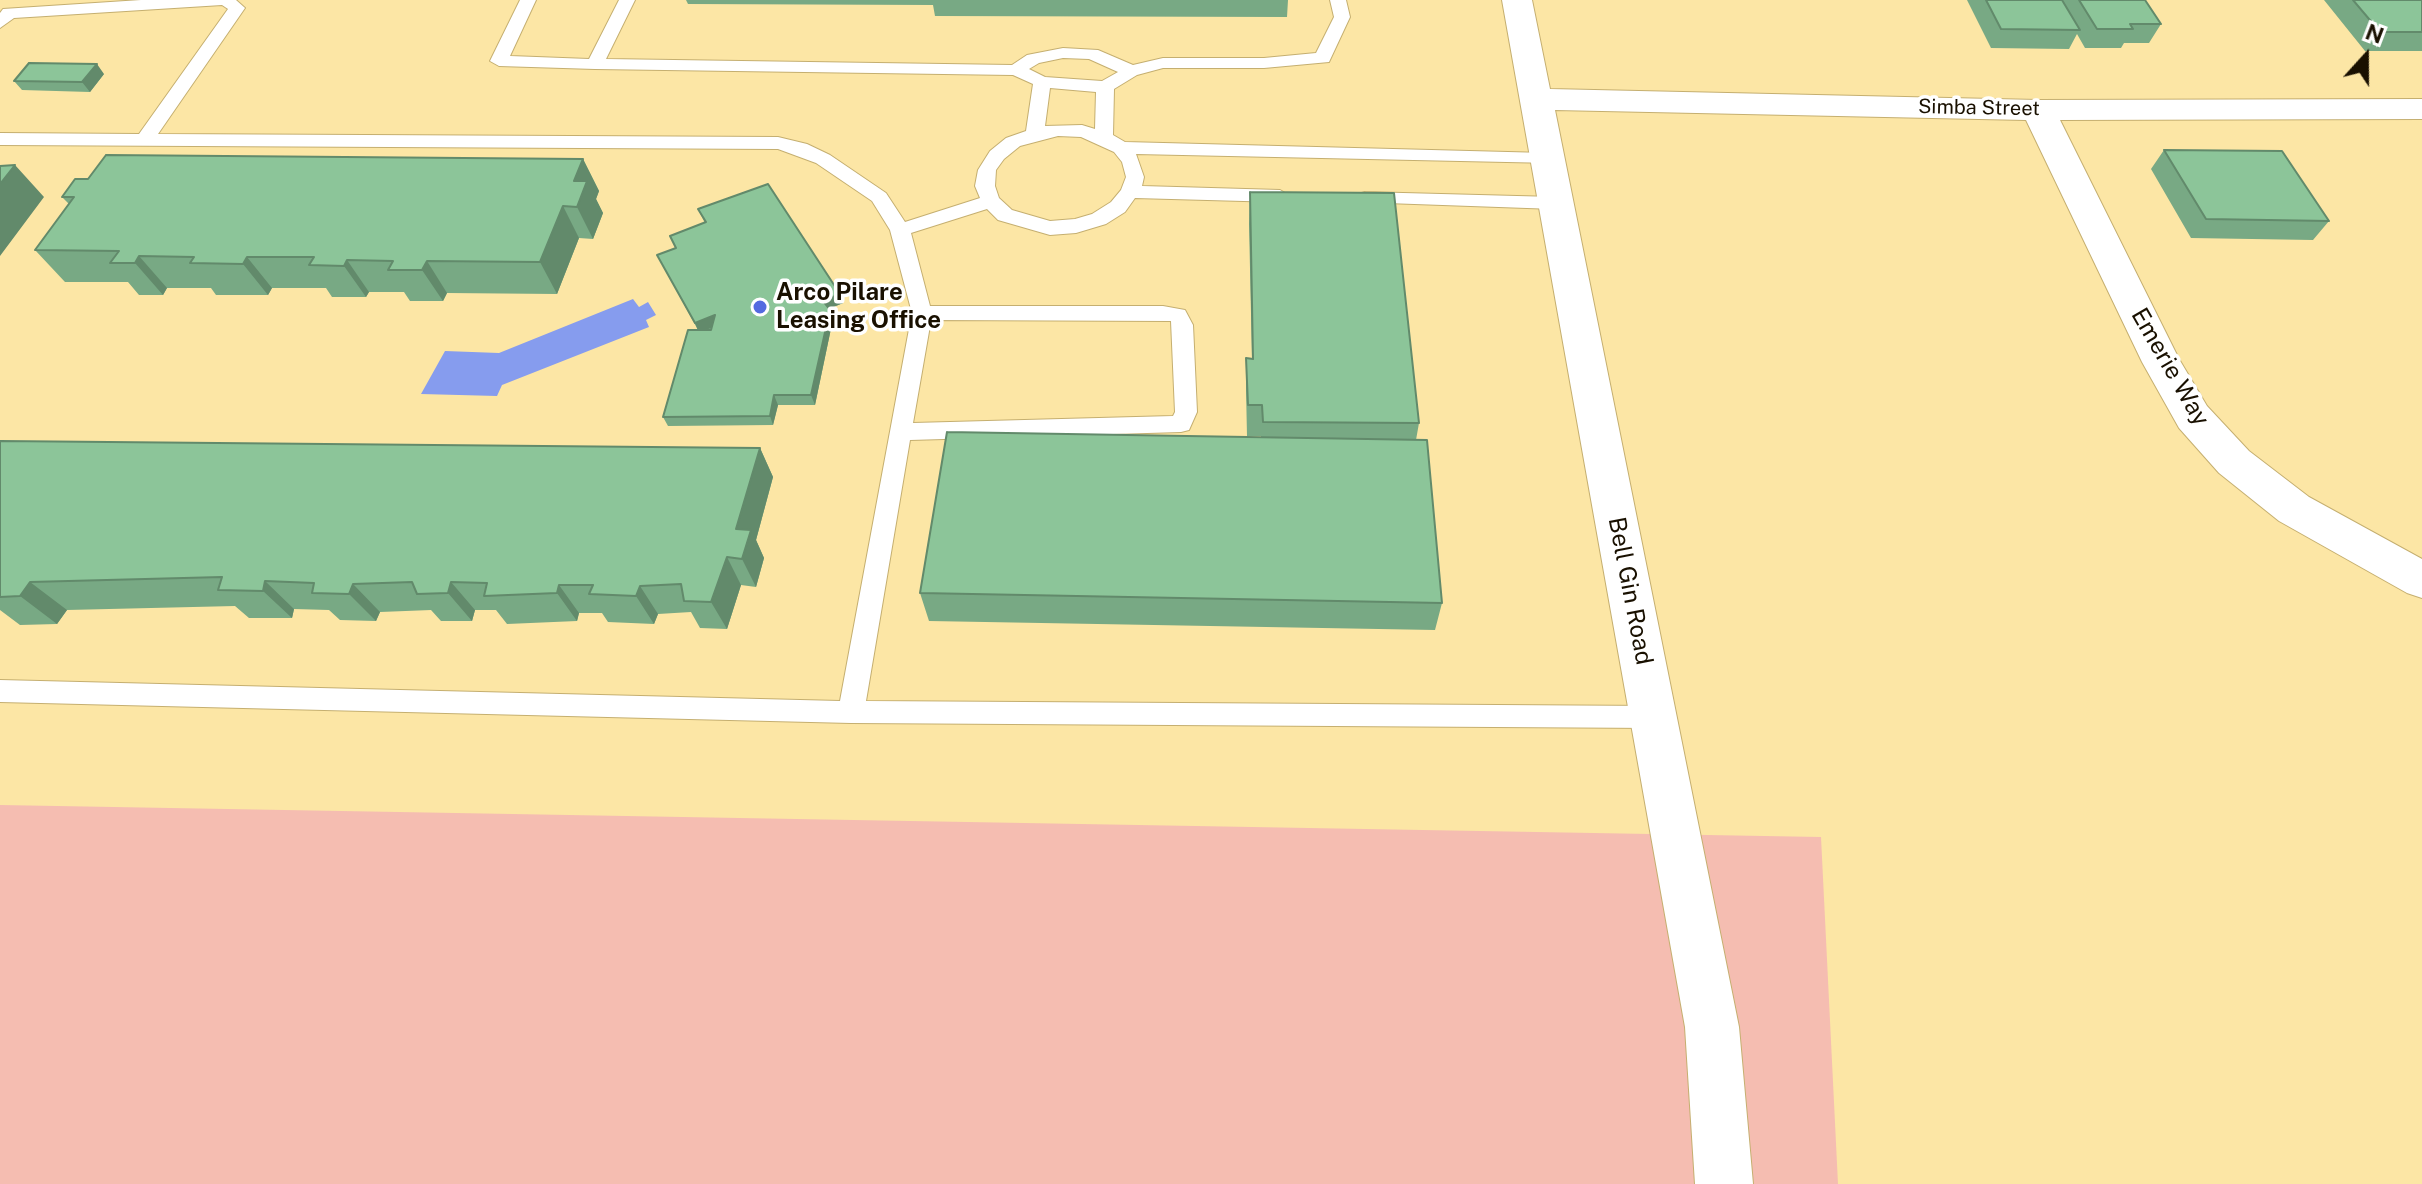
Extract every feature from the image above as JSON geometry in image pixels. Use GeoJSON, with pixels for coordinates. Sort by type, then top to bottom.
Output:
{"type":"FeatureCollection","features":[{"type":"Feature","properties":{"kind":"street","name":"Bell Gin Road"},"geometry":{"type":"LineString","coordinates":[[1517,0],[1712,1027],[1724,1184]]}},
{"type":"Feature","properties":{"kind":"street","name":"Simba Street"},"geometry":{"type":"LineString","coordinates":[[1536,99],[2038,110],[2422,109]]}},
{"type":"Feature","properties":{"kind":"street","name":"Emerie Way"},"geometry":{"type":"LineString","coordinates":[[2038,110],[2161,362],[2193,417],[2234,462],[2294,509],[2422,580]]}},
{"type":"Feature","properties":{"kind":"lane"},"geometry":{"type":"LineString","coordinates":[[3,16],[225,0],[237,8],[145,139]]}},
{"type":"Feature","properties":{"kind":"lane"},"geometry":{"type":"LineString","coordinates":[[528,0],[499,61],[1016,70],[1042,82],[1105,87],[1131,71],[1163,63],[1264,63],[1323,58],[1342,17],[1338,0]]}},
{"type":"Feature","properties":{"kind":"lane"},"geometry":{"type":"LineString","coordinates":[[595,64],[627,0]]}},
{"type":"Feature","properties":{"kind":"lane"},"geometry":{"type":"LineString","coordinates":[[1016,70],[1033,59],[1063,53],[1092,54],[1131,71]]}},
{"type":"Feature","properties":{"kind":"lane"},"geometry":{"type":"LineString","coordinates":[[1035,134],[1042,82]]}},
{"type":"Feature","properties":{"kind":"lane"},"geometry":{"type":"LineString","coordinates":[[1105,87],[1112,143],[1131,161],[1135,177],[1130,192],[1118,207],[1099,219],[1076,226],[1050,228],[1005,215],[991,201],[985,186],[987,170],[1005,148],[1035,134],[1082,131],[1112,143],[1546,159]]}},
{"type":"Feature","properties":{"kind":"lane"},"geometry":{"type":"LineString","coordinates":[[0,139],[778,143],[800,148],[823,159],[879,197],[900,230],[922,313],[851,712]]}},
{"type":"Feature","properties":{"kind":"lane"},"geometry":{"type":"LineString","coordinates":[[1130,192],[1304,197]]}},
{"type":"Feature","properties":{"kind":"lane"},"geometry":{"type":"LineString","coordinates":[[1352,198],[1555,203]]}},
{"type":"Feature","properties":{"kind":"lane"},"geometry":{"type":"LineString","coordinates":[[900,230],[991,201]]}},
{"type":"Feature","properties":{"kind":"lane"},"geometry":{"type":"LineString","coordinates":[[900,432],[1167,426],[1181,424],[1186,412],[1183,325],[1178,315],[922,313]]}},
{"type":"Feature","properties":{"kind":"lane"},"geometry":{"type":"LineString","coordinates":[[0,691],[851,712],[1655,717]]}},
{"type":"Feature","properties":{"kind":"shaded area"},"geometry":{"type":"Polygon","coordinates":[[[0,805],[1821,837],[1838,1184],[0,1184],[0,805]]]}},
{"type":"Feature","properties":{"kind":"water"},"geometry":{"type":"Polygon","coordinates":[[[633,299],[639,307],[648,302],[656,315],[646,320],[649,327],[502,385],[497,396],[421,394],[445,351],[499,353],[633,299]]]}},
{"type":"Feature","properties":{"kind":"building"},"geometry":{"type":"Polygon","coordinates":[[[1986,0],[2062,0],[2080,30],[2001,29],[1986,0]]]}},
{"type":"Feature","properties":{"kind":"building"},"geometry":{"type":"Polygon","coordinates":[[[2079,0],[2145,0],[2161,24],[2130,24],[2133,29],[2097,29],[2079,0]]]}},
{"type":"Feature","properties":{"kind":"building"},"geometry":{"type":"Polygon","coordinates":[[[2353,0],[2422,0],[2422,32],[2380,32],[2353,0]]]}},
{"type":"Feature","properties":{"kind":"building"},"geometry":{"type":"Polygon","coordinates":[[[29,63],[97,64],[82,82],[14,81],[29,63]]]}},
{"type":"Feature","properties":{"kind":"building"},"geometry":{"type":"Polygon","coordinates":[[[2164,150],[2282,151],[2329,221],[2206,219],[2164,150]]]}},
{"type":"Feature","properties":{"kind":"building"},"geometry":{"type":"Polygon","coordinates":[[[106,155],[583,159],[574,181],[587,181],[577,207],[563,206],[540,262],[427,261],[422,270],[388,270],[393,261],[347,260],[344,266],[309,265],[314,257],[247,257],[243,264],[190,263],[194,257],[139,256],[135,263],[110,263],[119,251],[35,250],[74,197],[62,197],[75,179],[88,179],[106,155]]]}},
{"type":"Feature","properties":{"kind":"building"},"geometry":{"type":"Polygon","coordinates":[[[15,165],[0,184],[0,166],[15,165]]]}},
{"type":"Feature","properties":{"kind":"building","name":"Arco Pilare Leasing Office"},"geometry":{"type":"Polygon","coordinates":[[[768,184],[840,294],[823,301],[830,310],[811,395],[774,395],[770,416],[663,417],[688,330],[711,330],[715,315],[695,323],[657,255],[676,248],[670,236],[706,222],[698,209],[768,184]]]}},
{"type":"Feature","properties":{"kind":"building"},"geometry":{"type":"Polygon","coordinates":[[[1250,192],[1394,193],[1419,423],[1263,422],[1262,405],[1248,405],[1246,358],[1253,359],[1250,192]]]}},
{"type":"Feature","properties":{"kind":"building"},"geometry":{"type":"Polygon","coordinates":[[[947,432],[1427,440],[1442,603],[920,593],[947,432]]]}},
{"type":"Feature","properties":{"kind":"building"},"geometry":{"type":"Polygon","coordinates":[[[0,441],[760,448],[736,529],[751,530],[742,559],[727,557],[711,602],[684,601],[681,584],[640,586],[636,596],[589,594],[593,585],[559,585],[557,593],[484,596],[487,583],[451,582],[448,593],[417,594],[412,582],[353,584],[349,594],[312,593],[314,583],[265,581],[263,591],[218,590],[222,577],[30,582],[20,596],[0,597],[0,441]]]}},
{"type":"Feature","properties":{"kind":"place","name":"Arco Pilare Leasing Office"},"geometry":{"type":"Point","coordinates":[760,307]}}]}
